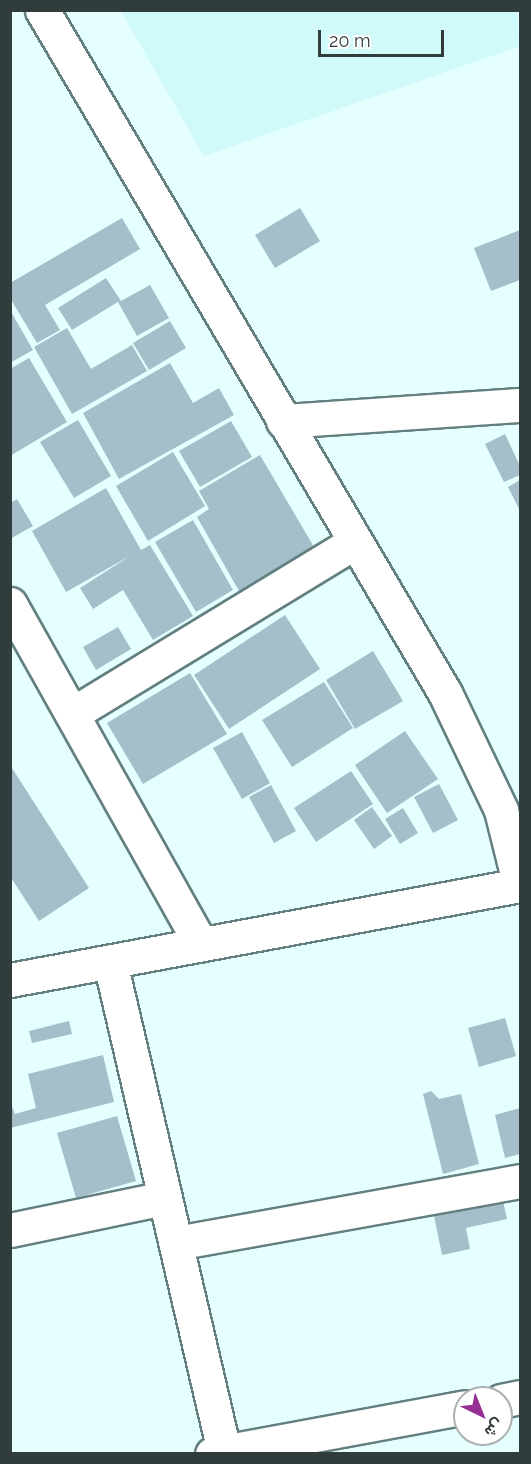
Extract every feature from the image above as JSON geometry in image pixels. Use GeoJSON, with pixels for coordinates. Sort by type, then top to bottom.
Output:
{"type":"FeatureCollection","features":[{"type":"Feature","properties":{"kind":"street"},"geometry":{"type":"LineString","coordinates":[[10,980],[520,885],[501,810],[445,693],[42,10]]}},
{"type":"Feature","properties":{"kind":"street"},"geometry":{"type":"LineString","coordinates":[[283,421],[520,405]]}},
{"type":"Feature","properties":{"kind":"street"},"geometry":{"type":"LineString","coordinates":[[72,714],[355,542]]}},
{"type":"Feature","properties":{"kind":"street"},"geometry":{"type":"LineString","coordinates":[[10,604],[201,944]]}},
{"type":"Feature","properties":{"kind":"street"},"geometry":{"type":"LineString","coordinates":[[110,962],[176,1243],[218,1452],[453,1409]]}},
{"type":"Feature","properties":{"kind":"street"},"geometry":{"type":"LineString","coordinates":[[176,1243],[520,1181]]}},
{"type":"Feature","properties":{"kind":"street"},"geometry":{"type":"LineString","coordinates":[[10,1230],[165,1198]]}},
{"type":"Feature","properties":{"kind":"shaded area"},"geometry":{"type":"Polygon","coordinates":[[[121,11],[517,11],[520,46],[204,156],[121,11]]]}},
{"type":"Feature","properties":{"kind":"building"},"geometry":{"type":"Polygon","coordinates":[[[300,208],[320,241],[275,268],[255,235],[300,208]]]}},
{"type":"Feature","properties":{"kind":"building"},"geometry":{"type":"Polygon","coordinates":[[[122,218],[140,249],[45,305],[60,330],[37,343],[10,298],[10,283],[122,218]]]}},
{"type":"Feature","properties":{"kind":"building"},"geometry":{"type":"Polygon","coordinates":[[[520,230],[520,280],[491,291],[474,248],[520,230]]]}},
{"type":"Feature","properties":{"kind":"building"},"geometry":{"type":"Polygon","coordinates":[[[106,278],[121,301],[150,285],[169,318],[137,336],[118,302],[72,330],[58,308],[106,278]]]}},
{"type":"Feature","properties":{"kind":"building"},"geometry":{"type":"Polygon","coordinates":[[[10,310],[33,350],[10,363],[10,310]]]}},
{"type":"Feature","properties":{"kind":"building"},"geometry":{"type":"Polygon","coordinates":[[[170,321],[186,348],[149,370],[133,343],[170,321]]]}},
{"type":"Feature","properties":{"kind":"building"},"geometry":{"type":"Polygon","coordinates":[[[67,328],[91,369],[132,345],[147,371],[72,414],[34,347],[67,328]]]}},
{"type":"Feature","properties":{"kind":"building"},"geometry":{"type":"Polygon","coordinates":[[[29,358],[67,422],[10,456],[10,369],[29,358]]]}},
{"type":"Feature","properties":{"kind":"building"},"geometry":{"type":"Polygon","coordinates":[[[170,363],[193,403],[219,388],[234,415],[119,479],[83,413],[170,363]]]}},
{"type":"Feature","properties":{"kind":"building"},"geometry":{"type":"Polygon","coordinates":[[[78,420],[111,476],[74,498],[40,442],[78,420]]]}},
{"type":"Feature","properties":{"kind":"building"},"geometry":{"type":"Polygon","coordinates":[[[231,421],[252,457],[200,487],[179,451],[231,421]]]}},
{"type":"Feature","properties":{"kind":"building"},"geometry":{"type":"Polygon","coordinates":[[[505,434],[520,466],[520,475],[504,482],[485,444],[505,434]]]}},
{"type":"Feature","properties":{"kind":"building"},"geometry":{"type":"Polygon","coordinates":[[[173,452],[205,506],[148,541],[116,486],[173,452]]]}},
{"type":"Feature","properties":{"kind":"building"},"geometry":{"type":"Polygon","coordinates":[[[260,455],[314,547],[239,591],[197,517],[209,509],[199,491],[260,455]]]}},
{"type":"Feature","properties":{"kind":"building"},"geometry":{"type":"Polygon","coordinates":[[[520,480],[520,511],[508,487],[520,480]]]}},
{"type":"Feature","properties":{"kind":"building"},"geometry":{"type":"Polygon","coordinates":[[[106,488],[141,550],[150,545],[193,616],[153,640],[123,590],[93,609],[80,588],[130,556],[66,592],[32,531],[106,488]]]}},
{"type":"Feature","properties":{"kind":"building"},"geometry":{"type":"Polygon","coordinates":[[[17,499],[33,526],[10,539],[10,503],[17,499]]]}},
{"type":"Feature","properties":{"kind":"building"},"geometry":{"type":"Polygon","coordinates":[[[193,520],[233,590],[196,612],[155,542],[193,520]]]}},
{"type":"Feature","properties":{"kind":"building"},"geometry":{"type":"Polygon","coordinates":[[[285,615],[320,669],[229,729],[194,675],[285,615]]]}},
{"type":"Feature","properties":{"kind":"building"},"geometry":{"type":"Polygon","coordinates":[[[118,627],[131,649],[96,670],[83,647],[118,627]]]}},
{"type":"Feature","properties":{"kind":"building"},"geometry":{"type":"Polygon","coordinates":[[[373,651],[403,701],[355,729],[326,680],[373,651]]]}},
{"type":"Feature","properties":{"kind":"building"},"geometry":{"type":"Polygon","coordinates":[[[190,673],[227,734],[143,784],[107,723],[190,673]]]}},
{"type":"Feature","properties":{"kind":"building"},"geometry":{"type":"Polygon","coordinates":[[[324,682],[353,728],[292,767],[262,720],[324,682]]]}},
{"type":"Feature","properties":{"kind":"building"},"geometry":{"type":"Polygon","coordinates":[[[405,731],[438,779],[387,813],[355,765],[405,731]]]}},
{"type":"Feature","properties":{"kind":"building"},"geometry":{"type":"Polygon","coordinates":[[[242,732],[270,783],[242,799],[213,748],[242,732]]]}},
{"type":"Feature","properties":{"kind":"building"},"geometry":{"type":"Polygon","coordinates":[[[10,765],[89,888],[39,921],[10,876],[10,765]]]}},
{"type":"Feature","properties":{"kind":"building"},"geometry":{"type":"Polygon","coordinates":[[[351,771],[373,804],[316,842],[294,808],[351,771]]]}},
{"type":"Feature","properties":{"kind":"building"},"geometry":{"type":"Polygon","coordinates":[[[439,784],[458,820],[433,833],[414,797],[439,784]]]}},
{"type":"Feature","properties":{"kind":"building"},"geometry":{"type":"Polygon","coordinates":[[[271,785],[296,831],[274,843],[249,797],[271,785]]]}},
{"type":"Feature","properties":{"kind":"building"},"geometry":{"type":"Polygon","coordinates":[[[372,807],[392,836],[374,849],[354,820],[372,807]]]}},
{"type":"Feature","properties":{"kind":"building"},"geometry":{"type":"Polygon","coordinates":[[[403,808],[418,833],[400,844],[385,819],[403,808]]]}},
{"type":"Feature","properties":{"kind":"building"},"geometry":{"type":"Polygon","coordinates":[[[505,1018],[516,1056],[479,1067],[468,1028],[505,1018]]]}},
{"type":"Feature","properties":{"kind":"building"},"geometry":{"type":"Polygon","coordinates":[[[69,1021],[72,1034],[32,1043],[29,1031],[69,1021]]]}},
{"type":"Feature","properties":{"kind":"building"},"geometry":{"type":"Polygon","coordinates":[[[103,1055],[114,1102],[10,1128],[10,1101],[15,1114],[36,1108],[28,1074],[103,1055]]]}},
{"type":"Feature","properties":{"kind":"building"},"geometry":{"type":"Polygon","coordinates":[[[431,1091],[439,1099],[461,1094],[479,1164],[443,1174],[423,1094],[431,1091]]]}},
{"type":"Feature","properties":{"kind":"building"},"geometry":{"type":"Polygon","coordinates":[[[520,1108],[520,1154],[505,1158],[495,1115],[520,1108]]]}},
{"type":"Feature","properties":{"kind":"building"},"geometry":{"type":"Polygon","coordinates":[[[117,1116],[136,1181],[76,1198],[57,1133],[117,1116]]]}},
{"type":"Feature","properties":{"kind":"building"},"geometry":{"type":"Polygon","coordinates":[[[503,1201],[507,1219],[466,1228],[470,1249],[442,1255],[434,1216],[503,1201]]]}}]}
